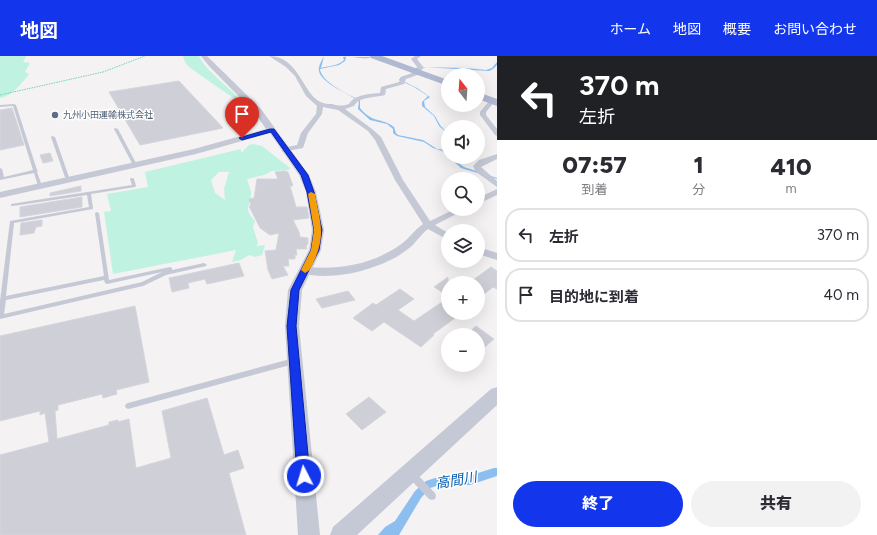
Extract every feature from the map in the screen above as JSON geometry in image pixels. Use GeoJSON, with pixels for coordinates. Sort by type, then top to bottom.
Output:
{"type":"FeatureCollection","features":[{"type":"Feature","properties":{"kind":"main road"},"geometry":{"type":"LineString","coordinates":[[375,56],[420,70],[441,80]]}},
{"type":"Feature","properties":{"kind":"street"},"geometry":{"type":"LineString","coordinates":[[204,56],[211,65],[252,103],[304,175],[311,192],[318,230],[315,250],[295,290],[292,326],[309,535]]}},
{"type":"Feature","properties":{"kind":"street"},"geometry":{"type":"LineString","coordinates":[[272,56],[288,66],[297,76],[308,95],[320,105],[340,109],[370,130],[378,139],[399,180],[428,225],[441,233]]}},
{"type":"Feature","properties":{"kind":"street"},"geometry":{"type":"LineString","coordinates":[[340,109],[352,105],[354,101],[362,97],[383,94],[383,88],[402,81],[420,70],[414,59],[418,56]]}},
{"type":"Feature","properties":{"kind":"street"},"geometry":{"type":"LineString","coordinates":[[494,102],[483,112],[483,115],[497,134]]}},
{"type":"Feature","properties":{"kind":"street"},"geometry":{"type":"LineString","coordinates":[[285,150],[300,146],[305,133],[319,114],[320,105]]}},
{"type":"Feature","properties":{"kind":"street"},"geometry":{"type":"LineString","coordinates":[[0,195],[196,151],[272,130]]}},
{"type":"Feature","properties":{"kind":"street"},"geometry":{"type":"LineString","coordinates":[[497,156],[482,162],[477,166],[481,172],[497,185]]}},
{"type":"Feature","properties":{"kind":"street"},"geometry":{"type":"LineString","coordinates":[[485,198],[497,192]]}},
{"type":"Feature","properties":{"kind":"street"},"geometry":{"type":"LineString","coordinates":[[305,271],[320,273],[350,271],[377,261],[405,246],[420,230],[447,216]]}},
{"type":"Feature","properties":{"kind":"street"},"geometry":{"type":"LineString","coordinates":[[485,253],[497,257]]}},
{"type":"Feature","properties":{"kind":"street"},"geometry":{"type":"LineString","coordinates":[[341,535],[413,477],[497,394]]}},
{"type":"Feature","properties":{"kind":"lane"},"geometry":{"type":"LineString","coordinates":[[0,106],[14,105],[40,186]]}},
{"type":"Feature","properties":{"kind":"lane"},"geometry":{"type":"LineString","coordinates":[[116,129],[135,165]]}},
{"type":"Feature","properties":{"kind":"lane"},"geometry":{"type":"LineString","coordinates":[[53,137],[68,180]]}},
{"type":"Feature","properties":{"kind":"lane"},"geometry":{"type":"LineString","coordinates":[[0,169],[1,178],[36,171]]}},
{"type":"Feature","properties":{"kind":"lane"},"geometry":{"type":"LineString","coordinates":[[13,205],[134,186],[132,179]]}},
{"type":"Feature","properties":{"kind":"lane"},"geometry":{"type":"LineString","coordinates":[[90,193],[91,208],[12,222],[1,316],[144,284],[165,273],[203,264],[107,282],[105,278],[97,213]]}},
{"type":"Feature","properties":{"kind":"lane"},"geometry":{"type":"LineString","coordinates":[[3,299],[105,278]]}},
{"type":"Feature","properties":{"kind":"lane"},"geometry":{"type":"LineString","coordinates":[[128,406],[294,362]]}},
{"type":"Feature","properties":{"kind":"lane"},"geometry":{"type":"LineString","coordinates":[[413,477],[432,496]]}},
{"type":"Feature","properties":{"kind":"path"},"geometry":{"type":"LineString","coordinates":[[0,95],[103,72],[145,56]]}},
{"type":"Feature","properties":{"kind":"green space"},"geometry":{"type":"Polygon","coordinates":[[[0,56],[26,56],[23,62],[30,63],[25,72],[29,74],[23,81],[9,95],[0,98],[0,56]]]}},
{"type":"Feature","properties":{"kind":"green space"},"geometry":{"type":"Polygon","coordinates":[[[183,56],[199,56],[207,68],[246,107],[189,67],[183,56]]]}},
{"type":"Feature","properties":{"kind":"green space"},"geometry":{"type":"Polygon","coordinates":[[[253,144],[262,146],[290,168],[289,170],[272,171],[264,175],[247,179],[251,193],[248,210],[255,221],[253,227],[258,243],[256,246],[265,245],[262,255],[255,257],[249,255],[241,260],[232,262],[236,250],[113,274],[104,212],[111,211],[107,194],[148,187],[145,172],[241,149],[241,153],[249,145],[253,144]],[[219,172],[211,180],[215,193],[225,200],[224,189],[229,172],[219,172]]]}},
{"type":"Feature","properties":{"kind":"water"},"geometry":{"type":"Polygon","coordinates":[[[324,56],[321,68],[339,64],[344,60],[343,57],[346,57],[345,61],[339,65],[320,69],[325,79],[360,100],[360,108],[365,113],[394,127],[398,135],[423,140],[441,151],[433,148],[424,142],[397,136],[393,133],[393,129],[387,124],[370,120],[358,109],[359,101],[325,80],[319,71],[320,63],[324,56]]]}},
{"type":"Feature","properties":{"kind":"water"},"geometry":{"type":"Polygon","coordinates":[[[374,56],[367,58],[349,57],[374,56]]]}},
{"type":"Feature","properties":{"kind":"water"},"geometry":{"type":"Polygon","coordinates":[[[497,62],[497,65],[489,71],[485,70],[492,68],[497,62]]]}},
{"type":"Feature","properties":{"kind":"water"},"geometry":{"type":"Polygon","coordinates":[[[418,67],[423,67],[412,73],[418,67]]]}},
{"type":"Feature","properties":{"kind":"water"},"geometry":{"type":"Polygon","coordinates":[[[426,67],[466,68],[442,68],[426,67]]]}},
{"type":"Feature","properties":{"kind":"water"},"geometry":{"type":"Polygon","coordinates":[[[410,74],[401,80],[430,97],[424,101],[425,107],[435,116],[441,128],[434,116],[422,106],[422,102],[428,96],[399,80],[401,77],[410,74]]]}},
{"type":"Feature","properties":{"kind":"water"},"geometry":{"type":"Polygon","coordinates":[[[457,164],[479,172],[474,172],[461,168],[457,164]]]}},
{"type":"Feature","properties":{"kind":"water"},"geometry":{"type":"Polygon","coordinates":[[[485,174],[497,178],[485,175],[485,174]]]}},
{"type":"Feature","properties":{"kind":"water","name":"高間川"},"geometry":{"type":"Polygon","coordinates":[[[497,468],[497,476],[470,485],[440,485],[430,488],[421,498],[399,535],[378,535],[385,527],[395,521],[415,491],[426,481],[435,478],[465,477],[497,468]]]}},
{"type":"Feature","properties":{"kind":"building"},"geometry":{"type":"Polygon","coordinates":[[[179,81],[223,128],[140,145],[109,92],[179,81]]]}},
{"type":"Feature","properties":{"kind":"building"},"geometry":{"type":"Polygon","coordinates":[[[12,108],[24,145],[0,150],[0,110],[12,108]]]}},
{"type":"Feature","properties":{"kind":"building"},"geometry":{"type":"Polygon","coordinates":[[[50,153],[53,161],[43,163],[40,155],[50,153]]]}},
{"type":"Feature","properties":{"kind":"building"},"geometry":{"type":"Polygon","coordinates":[[[275,172],[288,172],[293,186],[290,186],[296,207],[307,207],[309,218],[293,220],[300,237],[308,238],[308,244],[306,246],[307,249],[296,249],[297,255],[295,255],[295,259],[288,259],[289,266],[283,266],[288,275],[272,279],[268,270],[265,251],[276,250],[279,233],[270,235],[260,228],[249,206],[251,206],[249,199],[254,198],[257,179],[278,179],[275,172]]]}},
{"type":"Feature","properties":{"kind":"building"},"geometry":{"type":"Polygon","coordinates":[[[81,186],[81,191],[50,196],[50,193],[81,186]]]}},
{"type":"Feature","properties":{"kind":"building"},"geometry":{"type":"Polygon","coordinates":[[[82,197],[82,207],[20,217],[20,207],[82,197]]]}},
{"type":"Feature","properties":{"kind":"building"},"geometry":{"type":"Polygon","coordinates":[[[42,220],[42,226],[36,227],[34,233],[20,235],[21,223],[42,220]]]}},
{"type":"Feature","properties":{"kind":"building"},"geometry":{"type":"Polygon","coordinates":[[[239,263],[244,276],[207,284],[205,279],[188,283],[189,288],[172,292],[169,278],[239,263]]]}},
{"type":"Feature","properties":{"kind":"building"},"geometry":{"type":"Polygon","coordinates":[[[491,267],[497,271],[497,289],[493,287],[485,293],[485,276],[479,276],[491,267]]]}},
{"type":"Feature","properties":{"kind":"building"},"geometry":{"type":"Polygon","coordinates":[[[441,282],[441,292],[434,287],[441,282]]]}},
{"type":"Feature","properties":{"kind":"building"},"geometry":{"type":"Polygon","coordinates":[[[400,289],[414,299],[398,310],[414,321],[441,303],[441,320],[452,320],[433,334],[434,335],[421,347],[384,322],[372,331],[353,318],[373,303],[376,305],[400,289]]]}},
{"type":"Feature","properties":{"kind":"building"},"geometry":{"type":"Polygon","coordinates":[[[348,291],[355,300],[322,308],[316,299],[348,291]]]}},
{"type":"Feature","properties":{"kind":"building"},"geometry":{"type":"Polygon","coordinates":[[[135,306],[149,382],[116,390],[117,394],[103,398],[102,394],[58,405],[58,410],[55,411],[57,439],[109,425],[109,422],[118,420],[118,422],[129,419],[136,468],[171,458],[162,411],[207,398],[224,455],[238,450],[244,468],[229,473],[246,535],[0,535],[0,455],[49,442],[45,413],[40,415],[40,411],[0,421],[0,336],[135,306]]]}},
{"type":"Feature","properties":{"kind":"building"},"geometry":{"type":"Polygon","coordinates":[[[485,332],[494,339],[485,347],[485,332]]]}},
{"type":"Feature","properties":{"kind":"building"},"geometry":{"type":"Polygon","coordinates":[[[369,397],[386,412],[362,430],[346,414],[369,397]]]}},
{"type":"Feature","properties":{"kind":"slow traffic"},"geometry":{"type":"LineString","coordinates":[[305,270],[315,250],[318,230],[311,194]]}},
{"type":"Feature","properties":{"kind":"place","name":"九州小田運輸株式会社"},"geometry":{"type":"Point","coordinates":[55,115]}},
{"type":"Feature","properties":{"kind":"route"},"geometry":{"type":"LineString","coordinates":[[242,138],[272,130],[304,175],[311,192],[318,230],[315,250],[295,290],[292,326],[304,476]]}}]}
